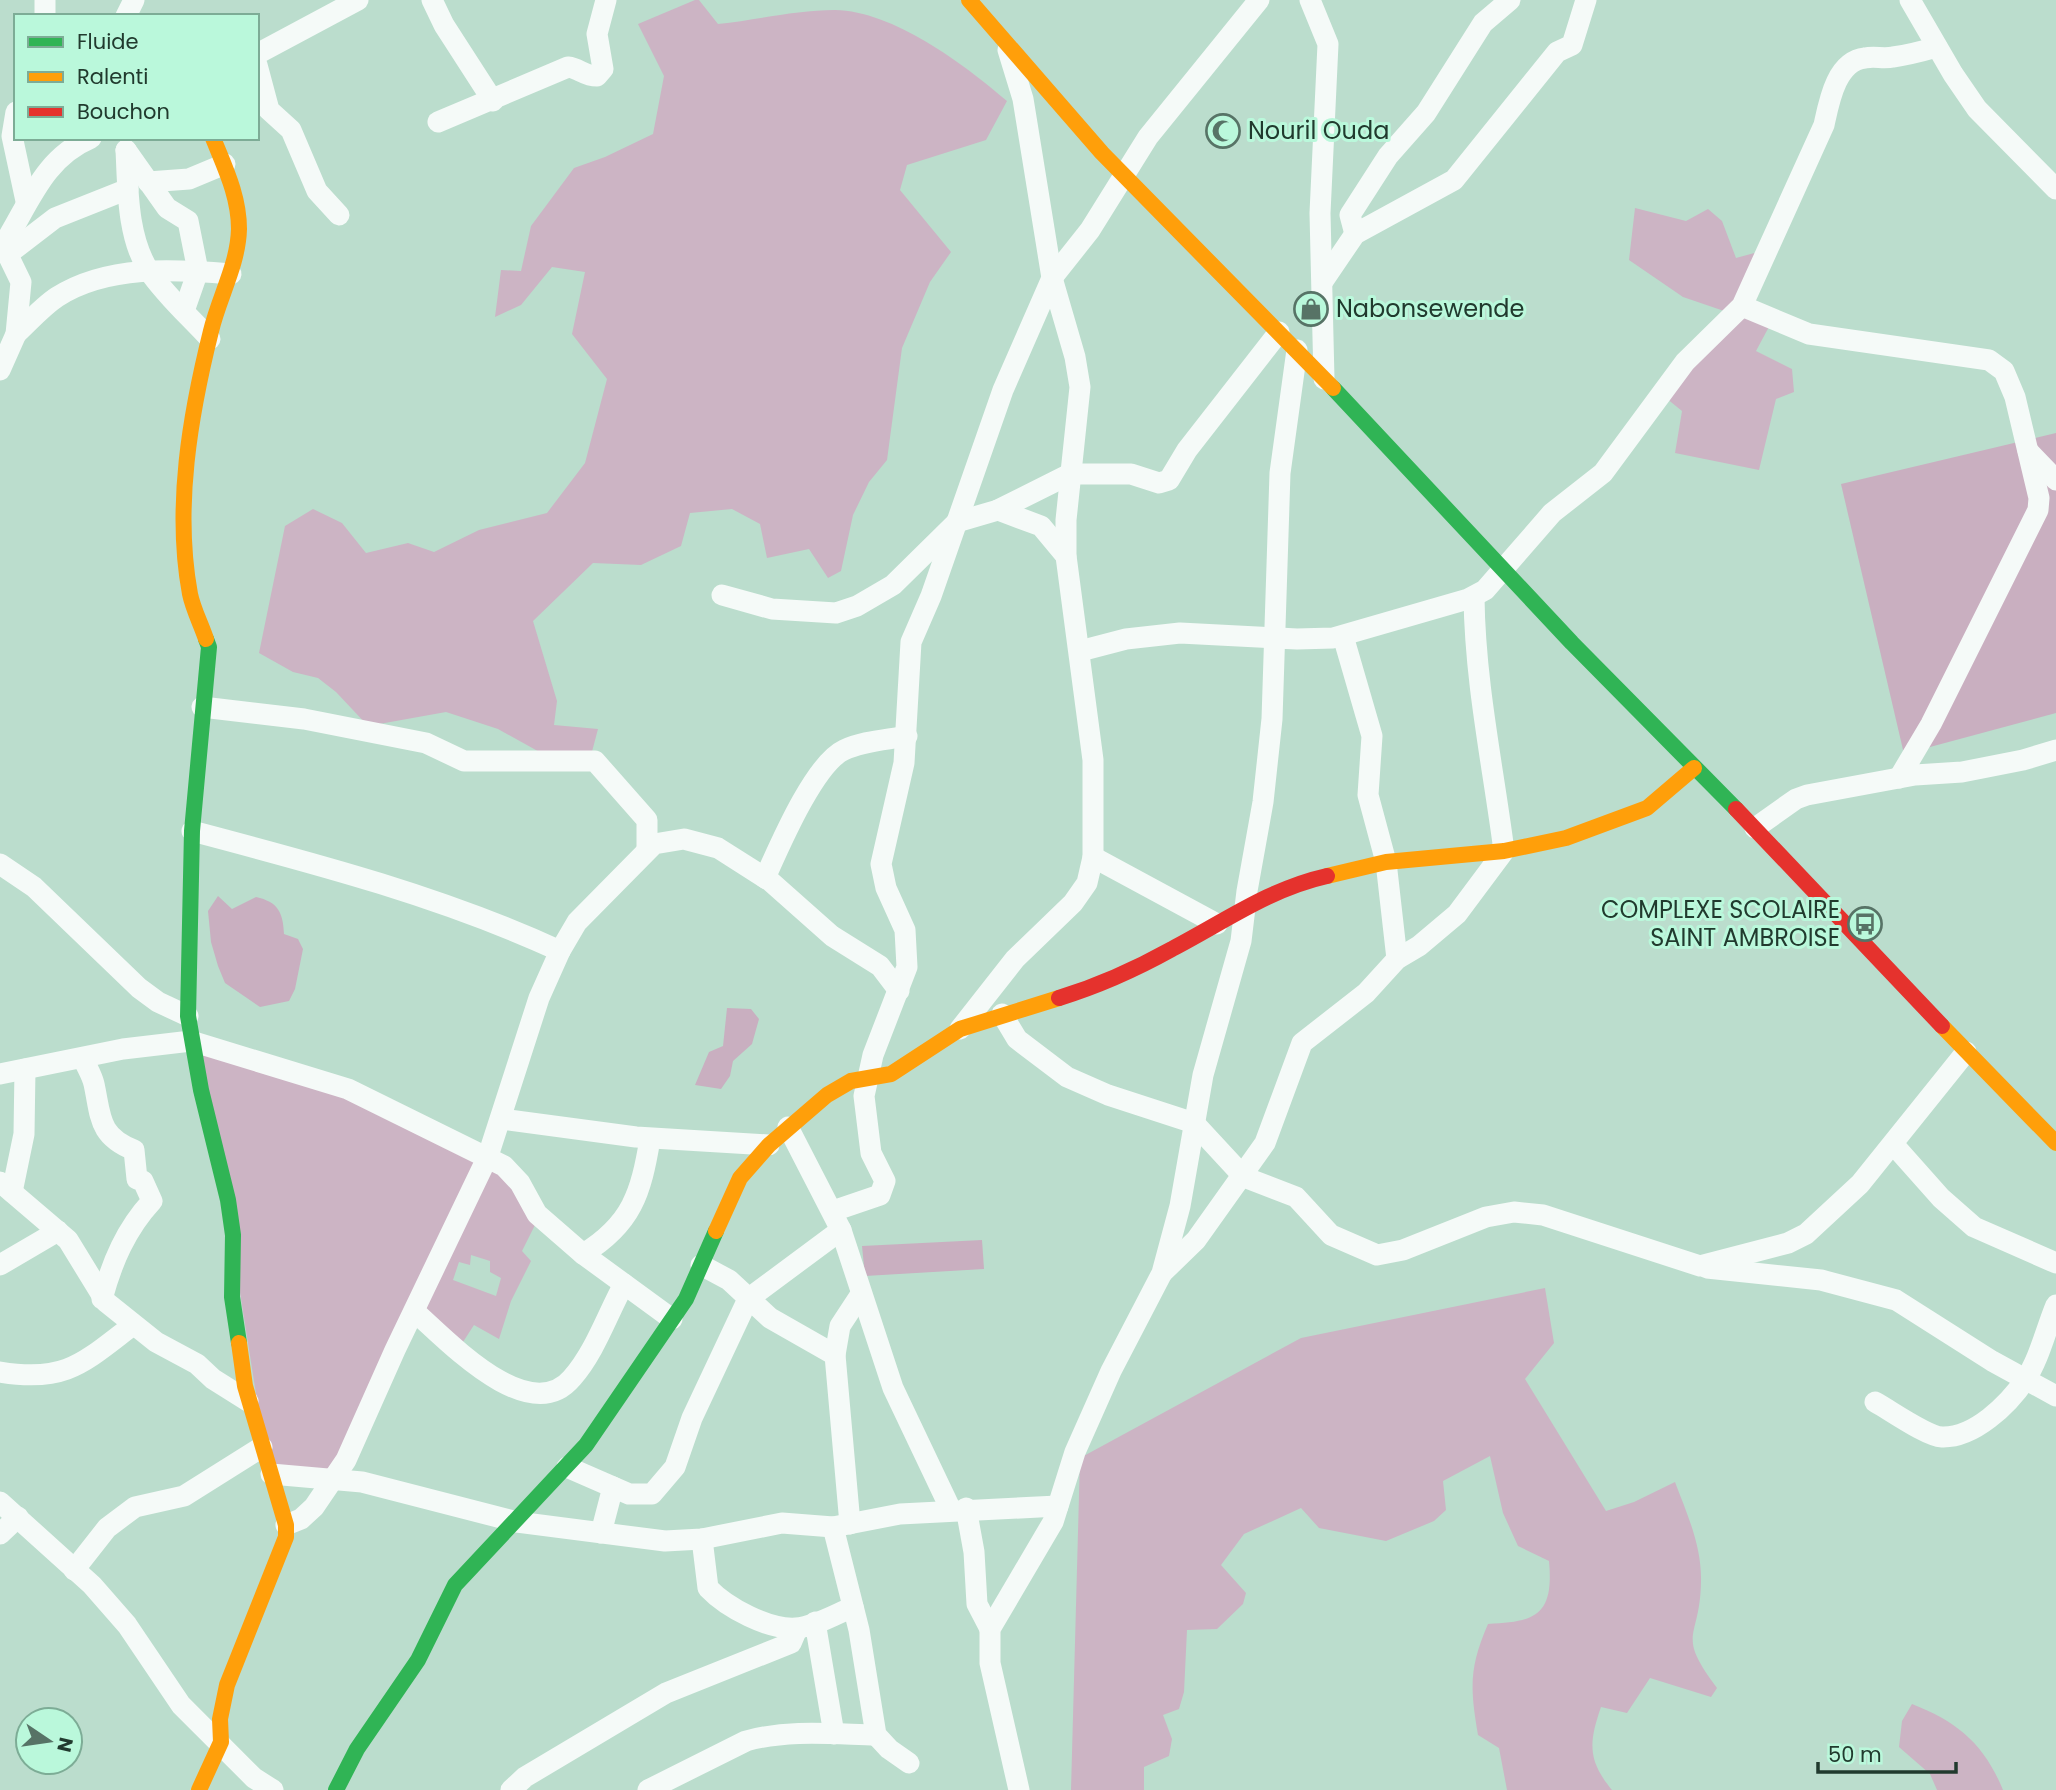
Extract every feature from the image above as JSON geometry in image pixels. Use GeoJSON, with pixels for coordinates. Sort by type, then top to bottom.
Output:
{"type":"FeatureCollection","features":[{"type":"Feature","properties":{"kind":"street"},"geometry":{"type":"LineString","coordinates":[[259,53],[358,0]]}},
{"type":"Feature","properties":{"kind":"street"},"geometry":{"type":"LineString","coordinates":[[432,0],[444,25],[493,101]]}},
{"type":"Feature","properties":{"kind":"street"},"geometry":{"type":"LineString","coordinates":[[438,122],[568,67],[590,76],[600,73],[603,61],[597,34],[606,0]]}},
{"type":"Feature","properties":{"kind":"street"},"geometry":{"type":"LineString","coordinates":[[969,0],[1124,175],[1297,350],[1503,570],[1755,828],[1966,1052],[2056,1143]]}},
{"type":"Feature","properties":{"kind":"street"},"geometry":{"type":"LineString","coordinates":[[566,1467],[640,1496],[652,1494],[663,1485],[675,1467],[692,1418],[748,1299],[837,1220],[880,1195],[885,1189],[884,1176],[870,1153],[864,1096],[866,1078],[907,967],[907,941],[902,920],[883,881],[881,864],[901,780],[907,736],[908,660],[911,642],[931,596],[1003,390],[1052,278],[1090,230],[1148,137],[1259,0]]}},
{"type":"Feature","properties":{"kind":"street"},"geometry":{"type":"LineString","coordinates":[[1310,0],[1328,44],[1320,213],[1324,281],[1324,379]]}},
{"type":"Feature","properties":{"kind":"street"},"geometry":{"type":"LineString","coordinates":[[1355,234],[1350,215],[1367,185],[1426,113],[1483,23],[1510,0]]}},
{"type":"Feature","properties":{"kind":"street"},"geometry":{"type":"LineString","coordinates":[[1324,281],[1355,234],[1454,180],[1557,52],[1572,45],[1586,0]]}},
{"type":"Feature","properties":{"kind":"street"},"geometry":{"type":"LineString","coordinates":[[1910,0],[1977,110],[2056,189]]}},
{"type":"Feature","properties":{"kind":"street"},"geometry":{"type":"LineString","coordinates":[[960,1029],[1015,959],[1073,903],[1087,883],[1093,858],[1093,760],[1066,556],[1066,520],[1080,387],[1075,357],[1052,278],[1023,99],[1004,38]]}},
{"type":"Feature","properties":{"kind":"street"},"geometry":{"type":"LineString","coordinates":[[1080,652],[1112,641],[1159,634],[1297,639],[1343,636],[1474,597],[1503,570],[1552,513],[1603,473],[1685,362],[1742,306],[1824,125],[1829,101],[1844,71],[1854,61],[1863,58],[1892,58],[1937,47]]}},
{"type":"Feature","properties":{"kind":"street"},"geometry":{"type":"LineString","coordinates":[[259,72],[270,110],[291,130],[317,191],[339,215]]}},
{"type":"Feature","properties":{"kind":"street"},"geometry":{"type":"LineString","coordinates":[[14,124],[12,136],[26,201]]}},
{"type":"Feature","properties":{"kind":"street"},"geometry":{"type":"LineString","coordinates":[[199,1790],[221,1742],[220,1719],[227,1685],[283,1549],[286,1525],[248,1401],[236,1332],[233,1235],[228,1200],[191,1041],[188,1016],[187,950],[192,831],[208,640],[190,596],[181,521],[190,437],[210,339],[238,244],[234,192],[214,140]]}},
{"type":"Feature","properties":{"kind":"street"},"geometry":{"type":"LineString","coordinates":[[0,370],[16,334],[21,282],[5,239],[45,173],[79,141]]}},
{"type":"Feature","properties":{"kind":"street"},"geometry":{"type":"LineString","coordinates":[[122,144],[138,186],[136,240],[148,270],[210,339]]}},
{"type":"Feature","properties":{"kind":"street"},"geometry":{"type":"LineString","coordinates":[[5,239],[138,186],[189,179],[225,164]]}},
{"type":"Feature","properties":{"kind":"street"},"geometry":{"type":"LineString","coordinates":[[138,186],[188,221],[198,271],[184,311]]}},
{"type":"Feature","properties":{"kind":"street"},"geometry":{"type":"LineString","coordinates":[[16,334],[56,298],[97,278],[122,277],[148,270],[231,274]]}},
{"type":"Feature","properties":{"kind":"street"},"geometry":{"type":"LineString","coordinates":[[21,282],[56,298]]}},
{"type":"Feature","properties":{"kind":"street"},"geometry":{"type":"LineString","coordinates":[[1742,306],[1810,334],[1989,360],[2004,371],[2007,378],[2028,451],[2039,498],[2038,510],[1931,724],[1899,778]]}},
{"type":"Feature","properties":{"kind":"street"},"geometry":{"type":"LineString","coordinates":[[723,594],[772,609],[836,613],[858,606],[893,585],[957,522],[998,510],[1070,474],[1131,474],[1159,483],[1169,480],[1186,450],[1279,332]]}},
{"type":"Feature","properties":{"kind":"street"},"geometry":{"type":"LineString","coordinates":[[990,1629],[1053,1522],[1075,1452],[1111,1370],[1162,1273],[1180,1206],[1203,1075],[1241,941],[1263,802],[1272,719],[1280,473],[1297,350]]}},
{"type":"Feature","properties":{"kind":"street"},"geometry":{"type":"LineString","coordinates":[[2028,451],[2056,480]]}},
{"type":"Feature","properties":{"kind":"street"},"geometry":{"type":"LineString","coordinates":[[998,510],[1041,526],[1066,556]]}},
{"type":"Feature","properties":{"kind":"street"},"geometry":{"type":"LineString","coordinates":[[1162,1273],[1196,1240],[1244,1177],[1265,1143],[1302,1043],[1366,993],[1397,959],[1419,946],[1457,914],[1504,851],[1493,769],[1480,702],[1474,643],[1474,597]]}},
{"type":"Feature","properties":{"kind":"street"},"geometry":{"type":"LineString","coordinates":[[1343,636],[1372,736],[1368,795],[1387,862],[1397,959]]}},
{"type":"Feature","properties":{"kind":"street"},"geometry":{"type":"LineString","coordinates":[[202,707],[304,719],[426,743],[464,761],[595,761],[647,820],[647,850]]}},
{"type":"Feature","properties":{"kind":"street"},"geometry":{"type":"LineString","coordinates":[[765,878],[808,793],[834,756],[867,743],[907,736]]}},
{"type":"Feature","properties":{"kind":"street"},"geometry":{"type":"LineString","coordinates":[[1755,828],[1796,799],[1899,778],[1962,772],[2023,760],[2056,750]]}},
{"type":"Feature","properties":{"kind":"street"},"geometry":{"type":"LineString","coordinates":[[336,1790],[362,1740],[418,1661],[455,1585],[517,1522],[586,1445],[691,1291],[740,1178],[788,1127],[837,1087],[891,1074],[960,1029],[1091,988],[1217,924],[1273,892],[1304,881],[1387,862],[1504,851],[1566,838],[1647,808],[1694,768]]}},
{"type":"Feature","properties":{"kind":"street"},"geometry":{"type":"LineString","coordinates":[[192,831],[339,870],[517,931],[560,951]]}},
{"type":"Feature","properties":{"kind":"street"},"geometry":{"type":"LineString","coordinates":[[286,1525],[300,1519],[314,1507],[335,1479],[415,1312],[488,1156],[531,1023],[560,951],[577,922],[647,850],[665,840],[695,840],[718,848],[765,878],[821,927],[880,966],[890,974],[899,991]]}},
{"type":"Feature","properties":{"kind":"street"},"geometry":{"type":"LineString","coordinates":[[1093,858],[1217,924]]}},
{"type":"Feature","properties":{"kind":"street"},"geometry":{"type":"LineString","coordinates":[[0,864],[34,887],[139,988],[158,1002],[188,1016]]}},
{"type":"Feature","properties":{"kind":"street"},"geometry":{"type":"LineString","coordinates":[[1002,1014],[1017,1039],[1067,1077],[1194,1124],[1244,1177],[1296,1198],[1331,1235],[1377,1255],[1403,1250],[1486,1217],[1514,1212],[1543,1215],[1700,1266],[1821,1280],[1874,1292],[1917,1311],[2025,1380],[2056,1395]]}},
{"type":"Feature","properties":{"kind":"street"},"geometry":{"type":"LineString","coordinates":[[0,1074],[148,1045],[191,1041],[348,1089],[504,1166],[520,1183],[537,1214],[583,1254],[672,1319]]}},
{"type":"Feature","properties":{"kind":"street"},"geometry":{"type":"LineString","coordinates":[[1700,1266],[1788,1242],[1806,1234],[1860,1184],[1966,1052]]}},
{"type":"Feature","properties":{"kind":"street"},"geometry":{"type":"LineString","coordinates":[[83,1058],[94,1082],[97,1114],[117,1143],[134,1150],[137,1179],[143,1181],[152,1201],[134,1223],[119,1249],[102,1298]]}},
{"type":"Feature","properties":{"kind":"street"},"geometry":{"type":"LineString","coordinates":[[25,1069],[24,1134],[6,1187],[58,1231],[77,1254],[102,1298],[133,1325],[197,1364],[213,1379],[248,1401]]}},
{"type":"Feature","properties":{"kind":"street"},"geometry":{"type":"LineString","coordinates":[[502,1119],[650,1139],[769,1145]]}},
{"type":"Feature","properties":{"kind":"street"},"geometry":{"type":"LineString","coordinates":[[788,1127],[837,1220],[893,1388],[958,1509],[974,1552],[976,1604],[990,1629],[990,1663],[1018,1790]]}},
{"type":"Feature","properties":{"kind":"street"},"geometry":{"type":"LineString","coordinates":[[583,1254],[606,1240],[623,1222],[644,1174],[650,1139]]}},
{"type":"Feature","properties":{"kind":"street"},"geometry":{"type":"LineString","coordinates":[[1894,1144],[1941,1198],[1974,1227],[2056,1263]]}},
{"type":"Feature","properties":{"kind":"street"},"geometry":{"type":"LineString","coordinates":[[0,1265],[58,1231]]}},
{"type":"Feature","properties":{"kind":"street"},"geometry":{"type":"LineString","coordinates":[[701,1265],[729,1280],[770,1318],[835,1354]]}},
{"type":"Feature","properties":{"kind":"street"},"geometry":{"type":"LineString","coordinates":[[415,1312],[502,1384],[514,1389],[552,1391],[572,1379],[624,1284]]}},
{"type":"Feature","properties":{"kind":"street"},"geometry":{"type":"LineString","coordinates":[[861,1294],[840,1325],[835,1354],[842,1525],[853,1607],[876,1735],[889,1749],[909,1763]]}},
{"type":"Feature","properties":{"kind":"street"},"geometry":{"type":"LineString","coordinates":[[1875,1402],[1943,1437],[1974,1428],[1987,1420],[2025,1380],[2056,1306]]}},
{"type":"Feature","properties":{"kind":"street"},"geometry":{"type":"LineString","coordinates":[[0,1372],[43,1377],[64,1371],[133,1325]]}},
{"type":"Feature","properties":{"kind":"street"},"geometry":{"type":"LineString","coordinates":[[75,1570],[107,1528],[124,1514],[143,1504],[175,1499],[191,1492],[262,1447]]}},
{"type":"Feature","properties":{"kind":"street"},"geometry":{"type":"LineString","coordinates":[[271,1474],[362,1482],[517,1522],[665,1541],[702,1539],[782,1523],[842,1525],[900,1514],[1058,1506]]}},
{"type":"Feature","properties":{"kind":"street"},"geometry":{"type":"LineString","coordinates":[[601,1533],[613,1487]]}},
{"type":"Feature","properties":{"kind":"street"},"geometry":{"type":"LineString","coordinates":[[0,1502],[75,1570],[127,1625],[181,1705],[221,1742],[254,1778],[274,1790]]}},
{"type":"Feature","properties":{"kind":"street"},"geometry":{"type":"LineString","coordinates":[[0,1534],[18,1517]]}},
{"type":"Feature","properties":{"kind":"street"},"geometry":{"type":"LineString","coordinates":[[702,1539],[708,1588],[717,1597],[760,1619],[806,1625],[853,1607]]}},
{"type":"Feature","properties":{"kind":"street"},"geometry":{"type":"LineString","coordinates":[[806,1625],[834,1734]]}},
{"type":"Feature","properties":{"kind":"street"},"geometry":{"type":"LineString","coordinates":[[511,1790],[525,1777],[666,1693],[791,1643],[806,1625]]}},
{"type":"Feature","properties":{"kind":"street"},"geometry":{"type":"LineString","coordinates":[[648,1790],[746,1741],[782,1734],[876,1735]]}},
{"type":"Feature","properties":{"kind":"shaded area"},"geometry":{"type":"Polygon","coordinates":[[[699,0],[718,24],[820,10],[857,13],[880,19],[904,29],[949,56],[1007,101],[986,140],[907,165],[900,190],[951,252],[930,282],[902,348],[887,460],[869,482],[853,515],[841,571],[828,578],[809,549],[767,558],[760,524],[732,509],[690,513],[681,546],[641,565],[593,563],[533,621],[557,701],[554,725],[598,729],[589,763],[552,759],[498,729],[446,712],[368,726],[336,692],[318,678],[293,672],[259,653],[285,526],[313,509],[342,523],[366,553],[408,543],[434,552],[479,530],[547,513],[585,463],[607,379],[572,334],[585,272],[552,267],[521,305],[495,317],[501,270],[521,271],[531,226],[574,168],[605,157],[653,134],[664,76],[638,24],[699,0]]]}},
{"type":"Feature","properties":{"kind":"shaded area"},"geometry":{"type":"Polygon","coordinates":[[[1635,208],[1686,221],[1708,209],[1722,221],[1736,258],[1758,252],[1751,277],[1727,312],[1683,297],[1629,260],[1635,208]]]}},
{"type":"Feature","properties":{"kind":"shaded area"},"geometry":{"type":"Polygon","coordinates":[[[1743,311],[1771,323],[1756,351],[1792,369],[1794,392],[1776,399],[1759,470],[1675,453],[1682,411],[1666,398],[1743,311]]]}},
{"type":"Feature","properties":{"kind":"shaded area"},"geometry":{"type":"Polygon","coordinates":[[[2056,433],[2056,713],[1904,754],[1841,484],[2056,433]]]}},
{"type":"Feature","properties":{"kind":"shaded area"},"geometry":{"type":"Polygon","coordinates":[[[218,896],[232,909],[256,897],[270,902],[278,909],[284,934],[298,939],[303,949],[295,989],[289,1001],[260,1007],[225,983],[211,942],[208,911],[218,896]]]}},
{"type":"Feature","properties":{"kind":"shaded area"},"geometry":{"type":"Polygon","coordinates":[[[727,1008],[751,1009],[759,1019],[752,1044],[733,1061],[730,1076],[721,1089],[695,1085],[709,1052],[723,1046],[727,1008]]]}},
{"type":"Feature","properties":{"kind":"shaded area"},"geometry":{"type":"Polygon","coordinates":[[[202,1052],[342,1094],[481,1157],[332,1470],[276,1470],[257,1400],[202,1052]]]}},
{"type":"Feature","properties":{"kind":"shaded area"},"geometry":{"type":"Polygon","coordinates":[[[488,1163],[516,1184],[537,1221],[522,1251],[531,1261],[511,1301],[499,1339],[474,1325],[461,1345],[417,1311],[488,1163]],[[471,1255],[470,1265],[459,1262],[453,1280],[496,1296],[501,1278],[490,1272],[490,1261],[471,1255]]]}},
{"type":"Feature","properties":{"kind":"shaded area"},"geometry":{"type":"Polygon","coordinates":[[[982,1240],[984,1269],[865,1276],[862,1246],[982,1240]]]}},
{"type":"Feature","properties":{"kind":"shaded area"},"geometry":{"type":"Polygon","coordinates":[[[1545,1288],[1554,1343],[1525,1379],[1606,1511],[1634,1502],[1675,1482],[1699,1556],[1700,1601],[1693,1645],[1704,1670],[1717,1688],[1711,1697],[1650,1678],[1627,1713],[1601,1707],[1594,1731],[1594,1760],[1612,1790],[1507,1790],[1499,1748],[1478,1735],[1473,1691],[1474,1666],[1488,1624],[1518,1621],[1538,1612],[1545,1604],[1550,1579],[1549,1561],[1518,1546],[1503,1513],[1490,1456],[1443,1481],[1446,1510],[1434,1521],[1386,1541],[1319,1528],[1301,1508],[1244,1534],[1221,1565],[1246,1593],[1243,1604],[1217,1629],[1187,1630],[1184,1692],[1179,1709],[1163,1715],[1172,1739],[1169,1756],[1144,1767],[1144,1790],[1071,1790],[1080,1458],[1301,1338],[1545,1288]]]}},
{"type":"Feature","properties":{"kind":"shaded area"},"geometry":{"type":"Polygon","coordinates":[[[1912,1704],[1943,1719],[1968,1736],[1987,1760],[2003,1790],[1937,1790],[1930,1774],[1899,1747],[1902,1721],[1912,1704]]]}},
{"type":"Feature","properties":{"kind":"traffic: fast"},"geometry":{"type":"LineString","coordinates":[[1333,388],[1572,643],[1736,809]]}},
{"type":"Feature","properties":{"kind":"traffic: fast"},"geometry":{"type":"LineString","coordinates":[[206,639],[209,647],[192,831],[188,1016],[201,1090],[228,1200],[233,1235],[232,1297],[239,1343]]}},
{"type":"Feature","properties":{"kind":"traffic: fast"},"geometry":{"type":"LineString","coordinates":[[336,1790],[357,1749],[418,1660],[455,1585],[586,1445],[686,1299],[716,1231]]}},
{"type":"Feature","properties":{"kind":"traffic: slow"},"geometry":{"type":"LineString","coordinates":[[969,0],[1102,153],[1333,388]]}},
{"type":"Feature","properties":{"kind":"traffic: slow"},"geometry":{"type":"LineString","coordinates":[[206,639],[191,600],[185,561],[184,495],[191,428],[203,363],[214,318],[232,268],[239,229],[234,194],[214,140]]}},
{"type":"Feature","properties":{"kind":"traffic: slow"},"geometry":{"type":"LineString","coordinates":[[1327,876],[1386,862],[1504,851],[1566,838],[1647,808],[1694,768]]}},
{"type":"Feature","properties":{"kind":"traffic: slow"},"geometry":{"type":"LineString","coordinates":[[716,1231],[740,1178],[769,1145],[827,1095],[851,1081],[891,1074],[960,1029],[1059,998]]}},
{"type":"Feature","properties":{"kind":"traffic: slow"},"geometry":{"type":"LineString","coordinates":[[1942,1026],[2056,1143]]}},
{"type":"Feature","properties":{"kind":"traffic: slow"},"geometry":{"type":"LineString","coordinates":[[199,1790],[221,1742],[220,1719],[227,1685],[286,1537],[286,1525],[245,1386],[239,1343]]}},
{"type":"Feature","properties":{"kind":"traffic: jam"},"geometry":{"type":"LineString","coordinates":[[1736,809],[1942,1026]]}},
{"type":"Feature","properties":{"kind":"traffic: jam"},"geometry":{"type":"LineString","coordinates":[[1059,998],[1145,963],[1266,898],[1327,876]]}},
{"type":"Feature","properties":{"kind":"place","name":"Nouril Ouda"},"geometry":{"type":"Point","coordinates":[1223,131]}},
{"type":"Feature","properties":{"kind":"place","name":"Nabonsewende"},"geometry":{"type":"Point","coordinates":[1311,309]}},
{"type":"Feature","properties":{"kind":"place","name":"COMPLEXE SCOLAIRE SAINT AMBROISE"},"geometry":{"type":"Point","coordinates":[1865,924]}}]}
